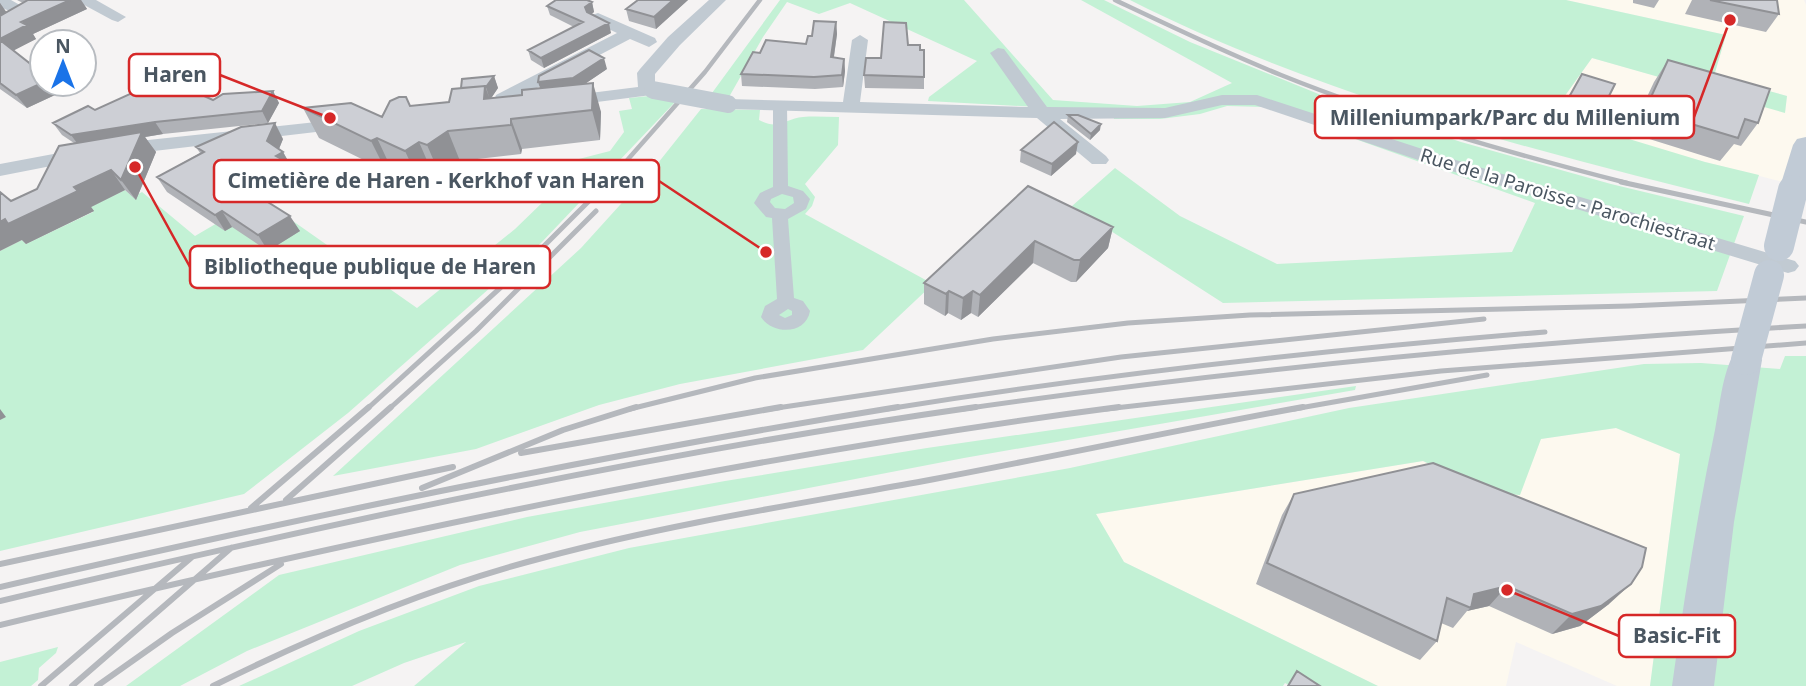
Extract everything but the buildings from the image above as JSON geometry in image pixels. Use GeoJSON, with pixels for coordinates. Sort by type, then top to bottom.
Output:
{"type":"FeatureCollection","features":[{"type":"Feature","properties":{"kind":"main road"},"geometry":{"type":"LineString","coordinates":[[1693,686],[1703,589],[1719,488],[1766,259],[1793,190],[1806,145]]}},
{"type":"Feature","properties":{"kind":"street"},"geometry":{"type":"LineString","coordinates":[[83,0],[118,17]]}},
{"type":"Feature","properties":{"kind":"street"},"geometry":{"type":"LineString","coordinates":[[597,97],[674,41],[719,0]]}},
{"type":"Feature","properties":{"kind":"street"},"geometry":{"type":"LineString","coordinates":[[0,1],[32,10]]}},
{"type":"Feature","properties":{"kind":"street"},"geometry":{"type":"LineString","coordinates":[[4,25],[32,10]]}},
{"type":"Feature","properties":{"kind":"street"},"geometry":{"type":"LineString","coordinates":[[598,18],[649,42]]}},
{"type":"Feature","properties":{"kind":"street"},"geometry":{"type":"LineString","coordinates":[[500,108],[502,99],[629,33]]}},
{"type":"Feature","properties":{"kind":"street"},"geometry":{"type":"LineString","coordinates":[[851,106],[860,40]]}},
{"type":"Feature","properties":{"kind":"street"},"geometry":{"type":"LineString","coordinates":[[650,90],[646,73],[674,41]]}},
{"type":"Feature","properties":{"kind":"street"},"geometry":{"type":"LineString","coordinates":[[998,53],[1041,112],[1099,160]]}},
{"type":"Feature","properties":{"kind":"street","name":"Rue de la Paroisse - Parochiestraat"},"geometry":{"type":"LineString","coordinates":[[552,102],[650,90],[728,104],[1165,114],[1222,100],[1257,100],[1452,165],[1766,259]]}},
{"type":"Feature","properties":{"kind":"street"},"geometry":{"type":"LineString","coordinates":[[476,111],[526,105]]}},
{"type":"Feature","properties":{"kind":"street"},"geometry":{"type":"LineString","coordinates":[[780,105],[781,189]]}},
{"type":"Feature","properties":{"kind":"street"},"geometry":{"type":"LineString","coordinates":[[0,170],[99,152],[360,122]]}},
{"type":"Feature","properties":{"kind":"street"},"geometry":{"type":"LineString","coordinates":[[781,189],[790,190],[802,199],[801,205],[793,212],[780,215],[765,209],[762,203],[765,196],[781,189]]}},
{"type":"Feature","properties":{"kind":"street"},"geometry":{"type":"LineString","coordinates":[[780,215],[786,302],[797,305],[801,311],[800,318],[785,333]]}},
{"type":"Feature","properties":{"kind":"shaded area"},"geometry":{"type":"Polygon","coordinates":[[[1566,0],[1804,0],[1806,188],[1593,133],[1549,118],[1592,58],[1785,112],[1787,96],[1714,76],[1726,35],[1566,0]]]}},
{"type":"Feature","properties":{"kind":"shaded area"},"geometry":{"type":"Polygon","coordinates":[[[1616,428],[1680,454],[1650,686],[1617,686],[1516,642],[1506,686],[1378,686],[1124,562],[1096,514],[1423,461],[1490,493],[1541,439],[1616,428]]]}},
{"type":"Feature","properties":{"kind":"green space"},"geometry":{"type":"Polygon","coordinates":[[[780,0],[964,0],[1053,100],[1137,106],[1190,102],[1232,83],[1081,0],[1104,0],[1190,42],[1321,95],[1461,142],[1611,184],[1744,216],[1717,291],[1223,303],[1072,206],[1115,168],[1180,216],[1277,264],[1512,252],[1535,203],[1265,107],[1227,106],[1200,114],[1160,119],[1114,119],[1112,111],[928,101],[929,97],[977,61],[850,3],[819,14],[787,2],[763,37],[729,97],[712,93],[780,0]]]}},
{"type":"Feature","properties":{"kind":"green space"},"geometry":{"type":"Polygon","coordinates":[[[1130,0],[1566,0],[1726,35],[1714,76],[1787,96],[1785,113],[1592,58],[1549,118],[1592,132],[1596,129],[1705,162],[1759,175],[1749,204],[1512,142],[1356,94],[1204,35],[1130,0]]]}},
{"type":"Feature","properties":{"kind":"green space"},"geometry":{"type":"Polygon","coordinates":[[[649,96],[676,101],[541,243],[348,413],[244,494],[0,551],[0,251],[22,240],[26,244],[93,212],[90,207],[125,190],[133,197],[142,192],[195,236],[260,198],[417,308],[515,229],[545,200],[534,195],[575,160],[610,151],[624,132],[619,111],[632,109],[629,98],[649,96]]]}},
{"type":"Feature","properties":{"kind":"green space"},"geometry":{"type":"Polygon","coordinates":[[[701,109],[760,110],[759,120],[772,124],[803,117],[839,117],[838,145],[805,184],[815,197],[805,214],[933,284],[863,350],[680,384],[599,405],[476,449],[333,476],[581,248],[658,163],[701,109]]]}},
{"type":"Feature","properties":{"kind":"green space"},"geometry":{"type":"Polygon","coordinates":[[[1785,356],[1806,356],[1806,686],[1650,686],[1680,454],[1616,428],[1541,439],[1520,495],[1490,493],[1423,461],[1096,514],[1124,562],[1378,686],[1291,686],[1285,683],[1283,686],[414,686],[466,642],[404,663],[352,686],[239,686],[359,631],[479,586],[629,548],[1070,468],[1349,408],[1644,364],[1701,363],[1780,369],[1785,356]]]}},
{"type":"Feature","properties":{"kind":"green space"},"geometry":{"type":"Polygon","coordinates":[[[1356,386],[1355,390],[964,458],[580,532],[460,565],[247,651],[180,686],[126,686],[279,575],[527,517],[725,481],[927,448],[1356,386]]]}},
{"type":"Feature","properties":{"kind":"green space"},"geometry":{"type":"Polygon","coordinates":[[[58,647],[56,653],[39,668],[38,680],[31,686],[0,686],[0,662],[58,647]]]}},
{"type":"Feature","properties":{"kind":"railway"},"geometry":{"type":"LineString","coordinates":[[607,183],[705,72],[760,0]]}},
{"type":"Feature","properties":{"kind":"railway"},"geometry":{"type":"LineString","coordinates":[[1115,0],[1260,66],[1366,107],[1496,148],[1627,183]]}},
{"type":"Feature","properties":{"kind":"railway"},"geometry":{"type":"LineString","coordinates":[[1621,182],[1806,222]]}},
{"type":"Feature","properties":{"kind":"railway"},"geometry":{"type":"LineString","coordinates":[[367,409],[521,269],[607,183]]}},
{"type":"Feature","properties":{"kind":"railway"},"geometry":{"type":"LineString","coordinates":[[389,409],[476,331],[596,211]]}},
{"type":"Feature","properties":{"kind":"railway"},"geometry":{"type":"LineString","coordinates":[[630,409],[755,378],[993,339],[1128,323],[1250,315],[1629,306],[1806,298]]}},
{"type":"Feature","properties":{"kind":"railway"},"geometry":{"type":"LineString","coordinates":[[770,409],[1121,357],[1484,319]]}},
{"type":"Feature","properties":{"kind":"railway"},"geometry":{"type":"LineString","coordinates":[[963,409],[1173,381],[1384,358],[1806,326]]}},
{"type":"Feature","properties":{"kind":"railway"},"geometry":{"type":"LineString","coordinates":[[887,409],[1215,364],[1545,332]]}},
{"type":"Feature","properties":{"kind":"railway"},"geometry":{"type":"LineString","coordinates":[[1106,409],[1441,371],[1806,343]]}},
{"type":"Feature","properties":{"kind":"railway"},"geometry":{"type":"LineString","coordinates":[[1294,409],[1487,375]]}},
{"type":"Feature","properties":{"kind":"railway"},"geometry":{"type":"LineString","coordinates":[[251,508],[369,407]]}},
{"type":"Feature","properties":{"kind":"railway"},"geometry":{"type":"LineString","coordinates":[[286,500],[391,407]]}},
{"type":"Feature","properties":{"kind":"railway"},"geometry":{"type":"LineString","coordinates":[[422,488],[563,430],[636,407]]}},
{"type":"Feature","properties":{"kind":"railway"},"geometry":{"type":"LineString","coordinates":[[521,453],[781,407]]}},
{"type":"Feature","properties":{"kind":"railway"},"geometry":{"type":"LineString","coordinates":[[0,587],[447,490],[672,446],[898,407]]}},
{"type":"Feature","properties":{"kind":"railway"},"geometry":{"type":"LineString","coordinates":[[963,409],[976,407]]}},
{"type":"Feature","properties":{"kind":"railway"},"geometry":{"type":"LineString","coordinates":[[194,580],[417,530],[697,474],[837,449],[1119,407]]}},
{"type":"Feature","properties":{"kind":"railway"},"geometry":{"type":"LineString","coordinates":[[213,686],[376,613],[460,582],[546,557],[782,506],[1303,407]]}},
{"type":"Feature","properties":{"kind":"railway"},"geometry":{"type":"LineString","coordinates":[[0,601],[486,493],[730,446],[963,409]]}},
{"type":"Feature","properties":{"kind":"railway"},"geometry":{"type":"LineString","coordinates":[[0,564],[453,467]]}},
{"type":"Feature","properties":{"kind":"railway"},"geometry":{"type":"LineString","coordinates":[[194,580],[231,548]]}},
{"type":"Feature","properties":{"kind":"railway"},"geometry":{"type":"LineString","coordinates":[[154,590],[192,557]]}},
{"type":"Feature","properties":{"kind":"railway"},"geometry":{"type":"LineString","coordinates":[[97,686],[172,633],[281,564]]}},
{"type":"Feature","properties":{"kind":"railway"},"geometry":{"type":"LineString","coordinates":[[72,686],[194,580]]}},
{"type":"Feature","properties":{"kind":"railway"},"geometry":{"type":"LineString","coordinates":[[154,590],[194,580]]}},
{"type":"Feature","properties":{"kind":"railway"},"geometry":{"type":"LineString","coordinates":[[0,625],[154,590]]}},
{"type":"Feature","properties":{"kind":"railway"},"geometry":{"type":"LineString","coordinates":[[41,686],[154,590]]}},
{"type":"Feature","properties":{"kind":"place","name":"Milleniumpark/Parc du Millenium"},"geometry":{"type":"Point","coordinates":[1730,20]}},
{"type":"Feature","properties":{"kind":"place","name":"Haren"},"geometry":{"type":"Point","coordinates":[330,118]}},
{"type":"Feature","properties":{"kind":"place","name":"Bibliotheque publique de Haren"},"geometry":{"type":"Point","coordinates":[135,167]}},
{"type":"Feature","properties":{"kind":"place","name":"Cimetière de Haren - Kerkhof van Haren"},"geometry":{"type":"Point","coordinates":[766,252]}},
{"type":"Feature","properties":{"kind":"place","name":"Basic-Fit"},"geometry":{"type":"Point","coordinates":[1507,590]}}]}
